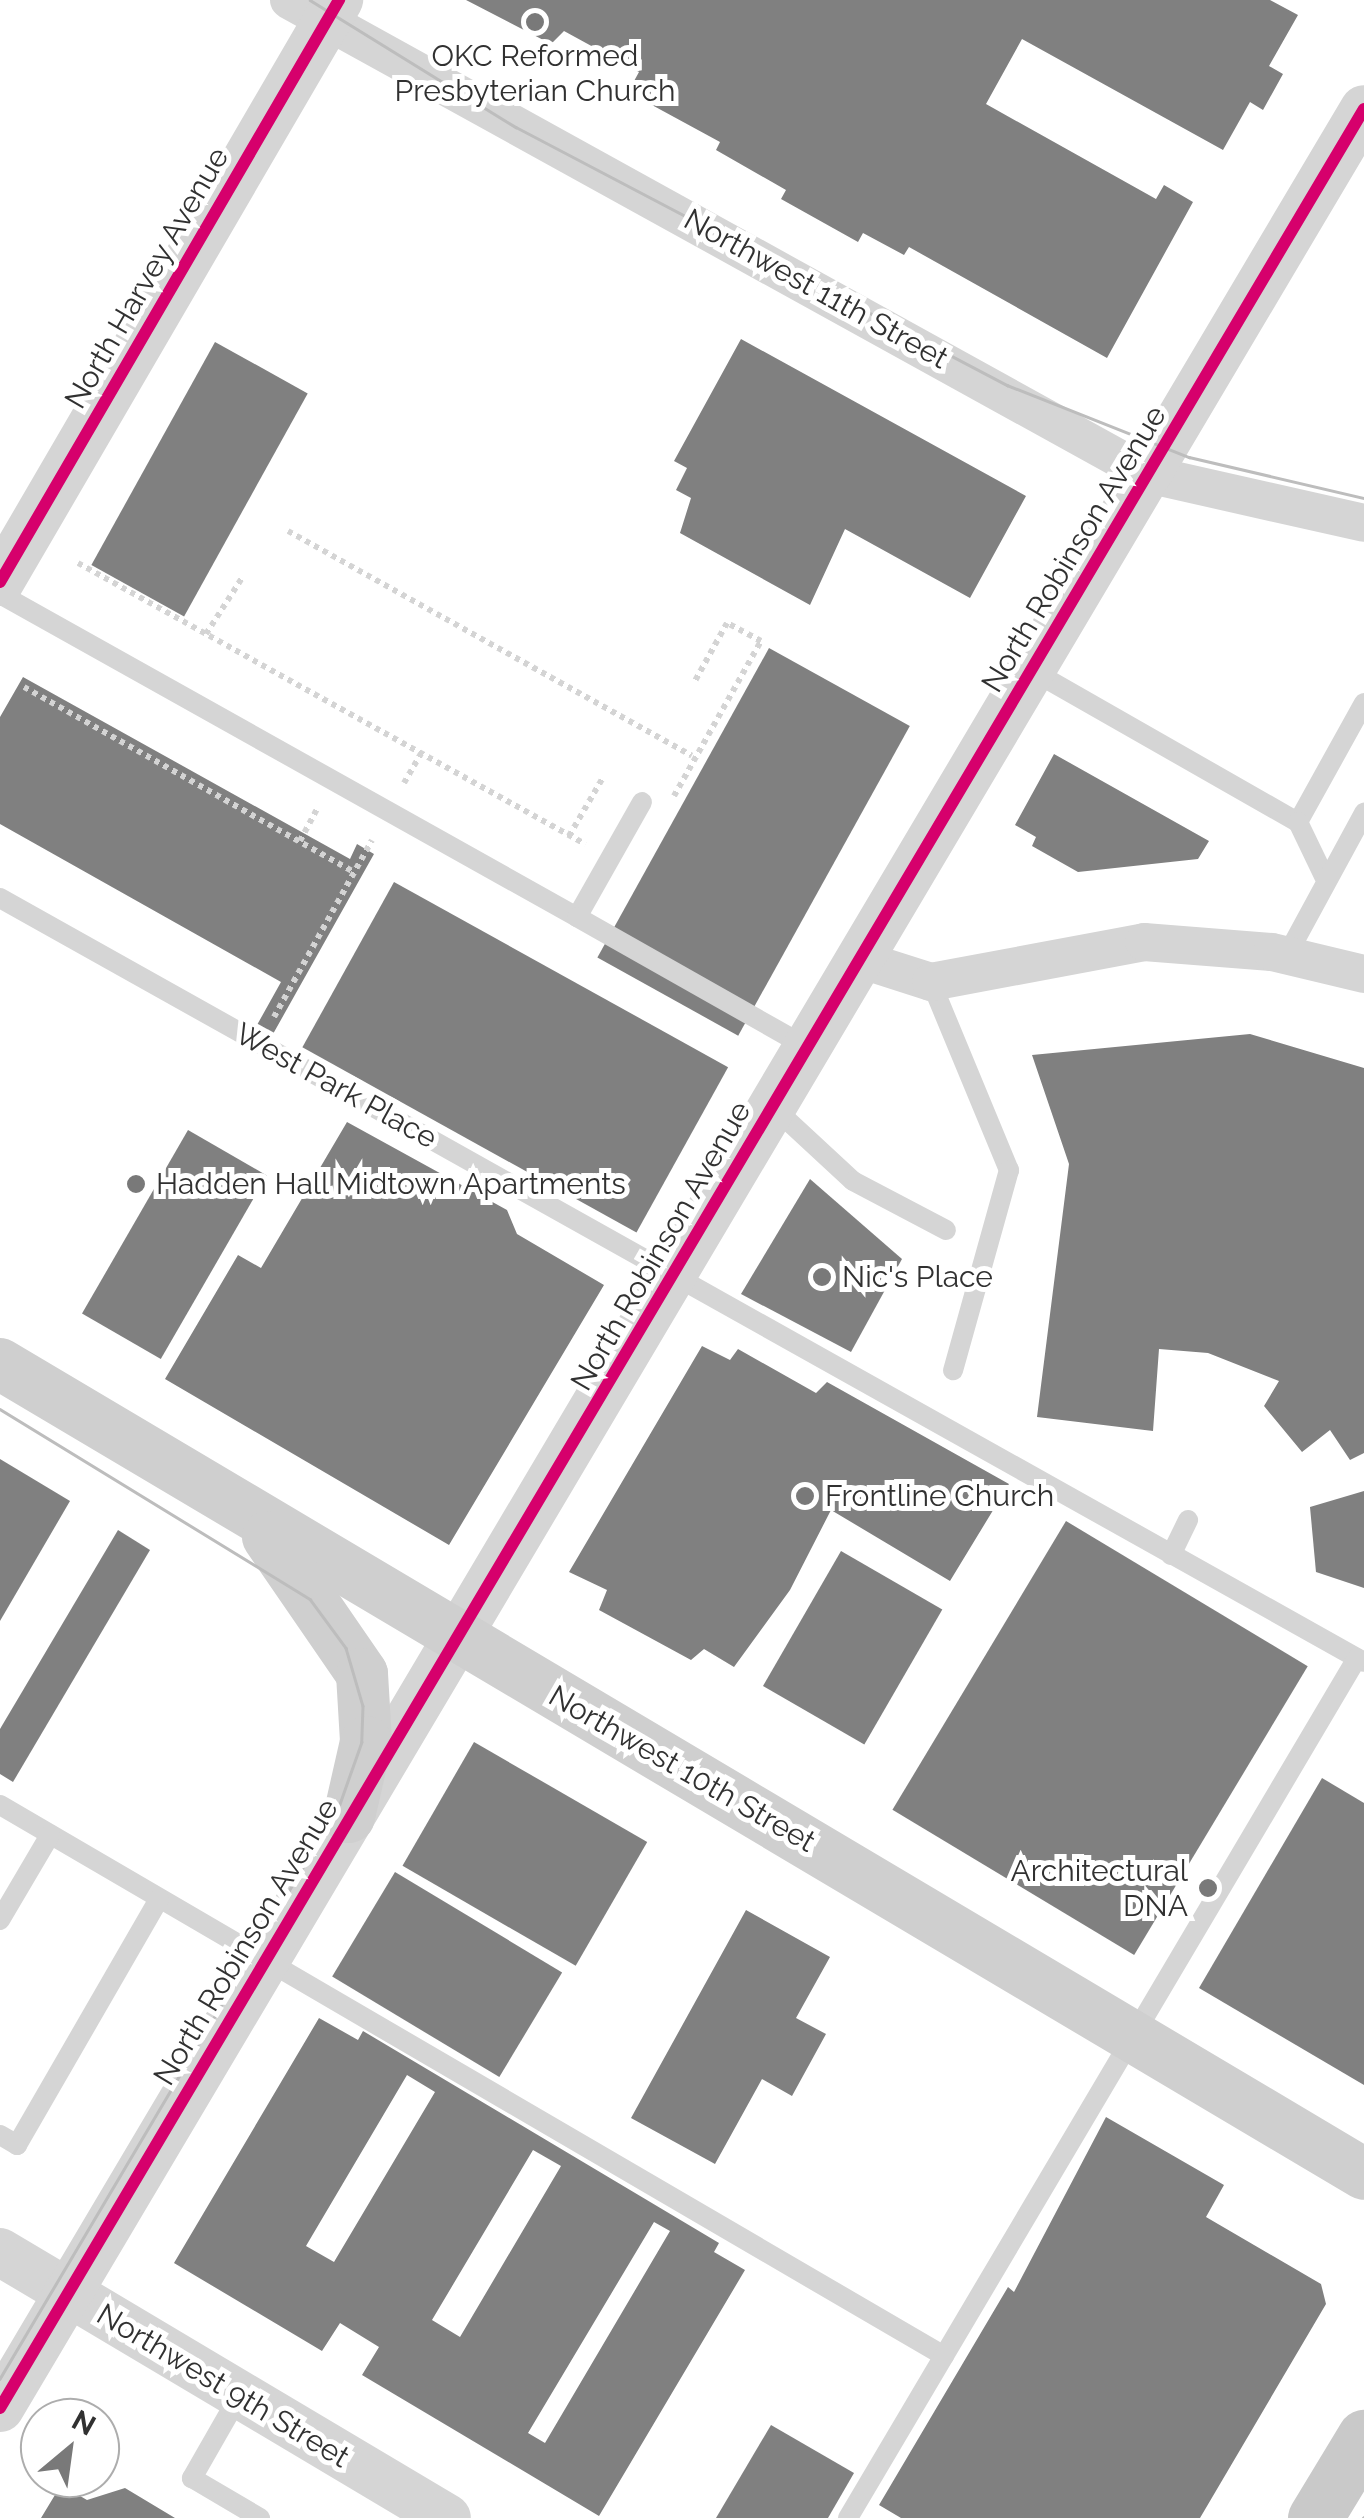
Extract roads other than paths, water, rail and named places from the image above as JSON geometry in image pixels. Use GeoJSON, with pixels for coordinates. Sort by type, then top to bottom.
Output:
{"type":"FeatureCollection","features":[{"type":"Feature","properties":{"kind":"main road","name":"Northwest 10th Street"},"geometry":{"type":"LineString","coordinates":[[0,1364],[1364,2174]]}},
{"type":"Feature","properties":{"kind":"main road"},"geometry":{"type":"LineString","coordinates":[[249,1512],[332,1618],[362,1674],[366,1742],[349,1817]]}},
{"type":"Feature","properties":{"kind":"main road"},"geometry":{"type":"LineString","coordinates":[[1315,2518],[1364,2437]]}},
{"type":"Feature","properties":{"kind":"street","name":"Northwest 11th Street"},"geometry":{"type":"LineString","coordinates":[[318,7],[1147,474],[1364,522]]}},
{"type":"Feature","properties":{"kind":"street","name":"North Harvey Avenue"},"geometry":{"type":"LineString","coordinates":[[0,582],[318,7]]}},
{"type":"Feature","properties":{"kind":"street","name":"North Robinson Avenue"},"geometry":{"type":"LineString","coordinates":[[0,2408],[1364,108]]}},
{"type":"Feature","properties":{"kind":"street"},"geometry":{"type":"LineString","coordinates":[[859,960],[931,982],[1144,942],[1287,955],[1364,974]]}},
{"type":"Feature","properties":{"kind":"street","name":"Northwest 9th Street"},"geometry":{"type":"LineString","coordinates":[[0,2252],[447,2518]]}},
{"type":"Feature","properties":{"kind":"lane"},"geometry":{"type":"LineString","coordinates":[[0,594],[807,1046]]}},
{"type":"Feature","properties":{"kind":"lane"},"geometry":{"type":"LineString","coordinates":[[1030,670],[1298,822],[1324,876]]}},
{"type":"Feature","properties":{"kind":"lane"},"geometry":{"type":"LineString","coordinates":[[1298,822],[1364,703]]}},
{"type":"Feature","properties":{"kind":"lane"},"geometry":{"type":"LineString","coordinates":[[576,917],[642,802]]}},
{"type":"Feature","properties":{"kind":"lane"},"geometry":{"type":"LineString","coordinates":[[1287,955],[1324,876],[1364,813]]}},
{"type":"Feature","properties":{"kind":"lane","name":"West Park Place"},"geometry":{"type":"LineString","coordinates":[[0,898],[1360,1660]]}},
{"type":"Feature","properties":{"kind":"lane"},"geometry":{"type":"LineString","coordinates":[[931,982],[1009,1170],[954,1370]]}},
{"type":"Feature","properties":{"kind":"lane"},"geometry":{"type":"LineString","coordinates":[[772,1106],[853,1181],[946,1230]]}},
{"type":"Feature","properties":{"kind":"lane"},"geometry":{"type":"LineString","coordinates":[[1171,1556],[1188,1520]]}},
{"type":"Feature","properties":{"kind":"lane"},"geometry":{"type":"LineString","coordinates":[[848,2518],[1133,2034],[1360,1660]]}},
{"type":"Feature","properties":{"kind":"lane"},"geometry":{"type":"LineString","coordinates":[[0,1805],[944,2356]]}},
{"type":"Feature","properties":{"kind":"lane"},"geometry":{"type":"LineString","coordinates":[[0,1920],[50,1835]]}},
{"type":"Feature","properties":{"kind":"lane"},"geometry":{"type":"LineString","coordinates":[[0,2136],[17,2145],[159,1900]]}},
{"type":"Feature","properties":{"kind":"lane"},"geometry":{"type":"LineString","coordinates":[[239,2396],[192,2478],[260,2518]]}},
{"type":"Feature","properties":{"kind":"tram line"},"geometry":{"type":"LineString","coordinates":[[310,0],[516,127],[1007,385],[1189,457],[1364,498]]}},
{"type":"Feature","properties":{"kind":"tram line"},"geometry":{"type":"LineString","coordinates":[[0,1409],[310,1599],[346,1648],[363,1706],[362,1742],[339,1807],[0,2379]]}},
{"type":"Feature","properties":{"kind":"place","name":"OKC Reformed Presbyterian Church"},"geometry":{"type":"Point","coordinates":[535,22]}},
{"type":"Feature","properties":{"kind":"place","name":"Hadden Hall Midtown Apartments"},"geometry":{"type":"Point","coordinates":[136,1184]}},
{"type":"Feature","properties":{"kind":"place","name":"Nic's Place"},"geometry":{"type":"Point","coordinates":[822,1277]}},
{"type":"Feature","properties":{"kind":"place","name":"Frontline Church"},"geometry":{"type":"Point","coordinates":[805,1496]}},
{"type":"Feature","properties":{"kind":"place","name":"Architectural DNA"},"geometry":{"type":"Point","coordinates":[1208,1888]}}]}
